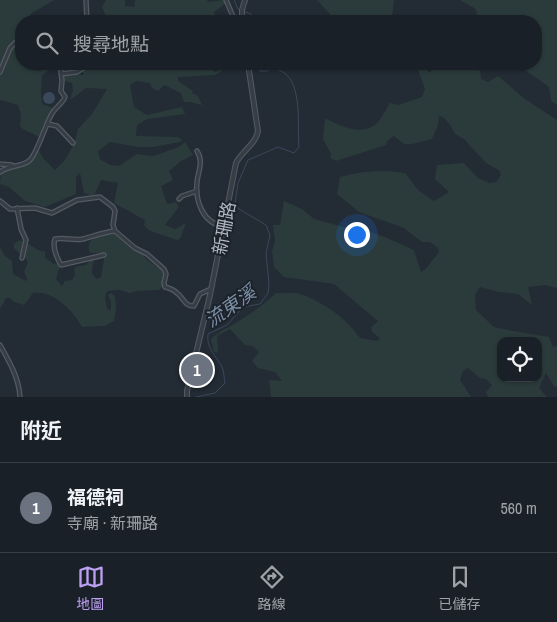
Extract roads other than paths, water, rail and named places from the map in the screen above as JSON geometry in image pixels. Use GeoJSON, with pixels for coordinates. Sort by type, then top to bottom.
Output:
{"type":"FeatureCollection","features":[{"type":"Feature","properties":{"kind":"street"},"geometry":{"type":"LineString","coordinates":[[226,0],[232,15]]}},
{"type":"Feature","properties":{"kind":"street"},"geometry":{"type":"LineString","coordinates":[[242,15],[245,0]]}},
{"type":"Feature","properties":{"kind":"street"},"geometry":{"type":"LineString","coordinates":[[86,1],[87,15]]}},
{"type":"Feature","properties":{"kind":"street"},"geometry":{"type":"LineString","coordinates":[[0,72],[10,48],[15,43]]}},
{"type":"Feature","properties":{"kind":"street"},"geometry":{"type":"LineString","coordinates":[[0,164],[22,164],[30,160],[53,112],[64,100],[65,97],[61,89],[61,70]]}},
{"type":"Feature","properties":{"kind":"street"},"geometry":{"type":"LineString","coordinates":[[61,74],[80,70]]}},
{"type":"Feature","properties":{"kind":"street","name":"新珊路"},"geometry":{"type":"LineString","coordinates":[[187,397],[212,288],[236,163],[242,152],[255,139],[258,131],[249,70]]}},
{"type":"Feature","properties":{"kind":"street"},"geometry":{"type":"LineString","coordinates":[[48,124],[58,126],[73,143]]}},
{"type":"Feature","properties":{"kind":"street"},"geometry":{"type":"LineString","coordinates":[[197,151],[201,162],[197,182],[200,207],[207,221],[217,226],[224,226]]}},
{"type":"Feature","properties":{"kind":"street"},"geometry":{"type":"LineString","coordinates":[[0,172],[12,165]]}},
{"type":"Feature","properties":{"kind":"street"},"geometry":{"type":"LineString","coordinates":[[179,199],[182,196],[197,191]]}},
{"type":"Feature","properties":{"kind":"street"},"geometry":{"type":"LineString","coordinates":[[0,201],[10,209],[35,208],[52,213],[77,200],[100,197],[113,207],[115,211],[113,225],[115,231],[164,269],[166,274],[165,287],[176,292],[188,306],[194,306],[200,294],[212,288]]}},
{"type":"Feature","properties":{"kind":"street"},"geometry":{"type":"LineString","coordinates":[[17,208],[21,229],[26,240],[22,258]]}},
{"type":"Feature","properties":{"kind":"street"},"geometry":{"type":"LineString","coordinates":[[104,255],[61,265],[53,247],[54,242],[55,239],[64,237],[83,239],[94,234],[115,231]]}},
{"type":"Feature","properties":{"kind":"street"},"geometry":{"type":"LineString","coordinates":[[0,345],[13,368],[19,385],[20,397]]}},
{"type":"Feature","properties":{"kind":"water"},"geometry":{"type":"Polygon","coordinates":[[[47,92],[51,92],[55,98],[51,104],[47,104],[43,100],[43,96],[47,92]]]}},
{"type":"Feature","properties":{"kind":"waterway","name":"流東溪"},"geometry":{"type":"LineString","coordinates":[[234,0],[240,10]]}},
{"type":"Feature","properties":{"kind":"waterway","name":"流東溪"},"geometry":{"type":"LineString","coordinates":[[243,11],[251,15]]}},
{"type":"Feature","properties":{"kind":"waterway","name":"流東溪"},"geometry":{"type":"LineString","coordinates":[[260,70],[269,70]]}},
{"type":"Feature","properties":{"kind":"waterway","name":"流東溪"},"geometry":{"type":"LineString","coordinates":[[196,397],[215,393],[225,383],[222,367],[208,344],[208,334],[227,325],[243,307],[260,304],[268,293],[266,253],[270,235],[266,225],[239,209],[235,203],[238,183],[248,160],[278,147],[294,153],[299,147],[298,106],[294,86],[289,78],[279,70]]}},
{"type":"Feature","properties":{"kind":"place","name":"福德祠"},"geometry":{"type":"Point","coordinates":[197,370]}}]}
